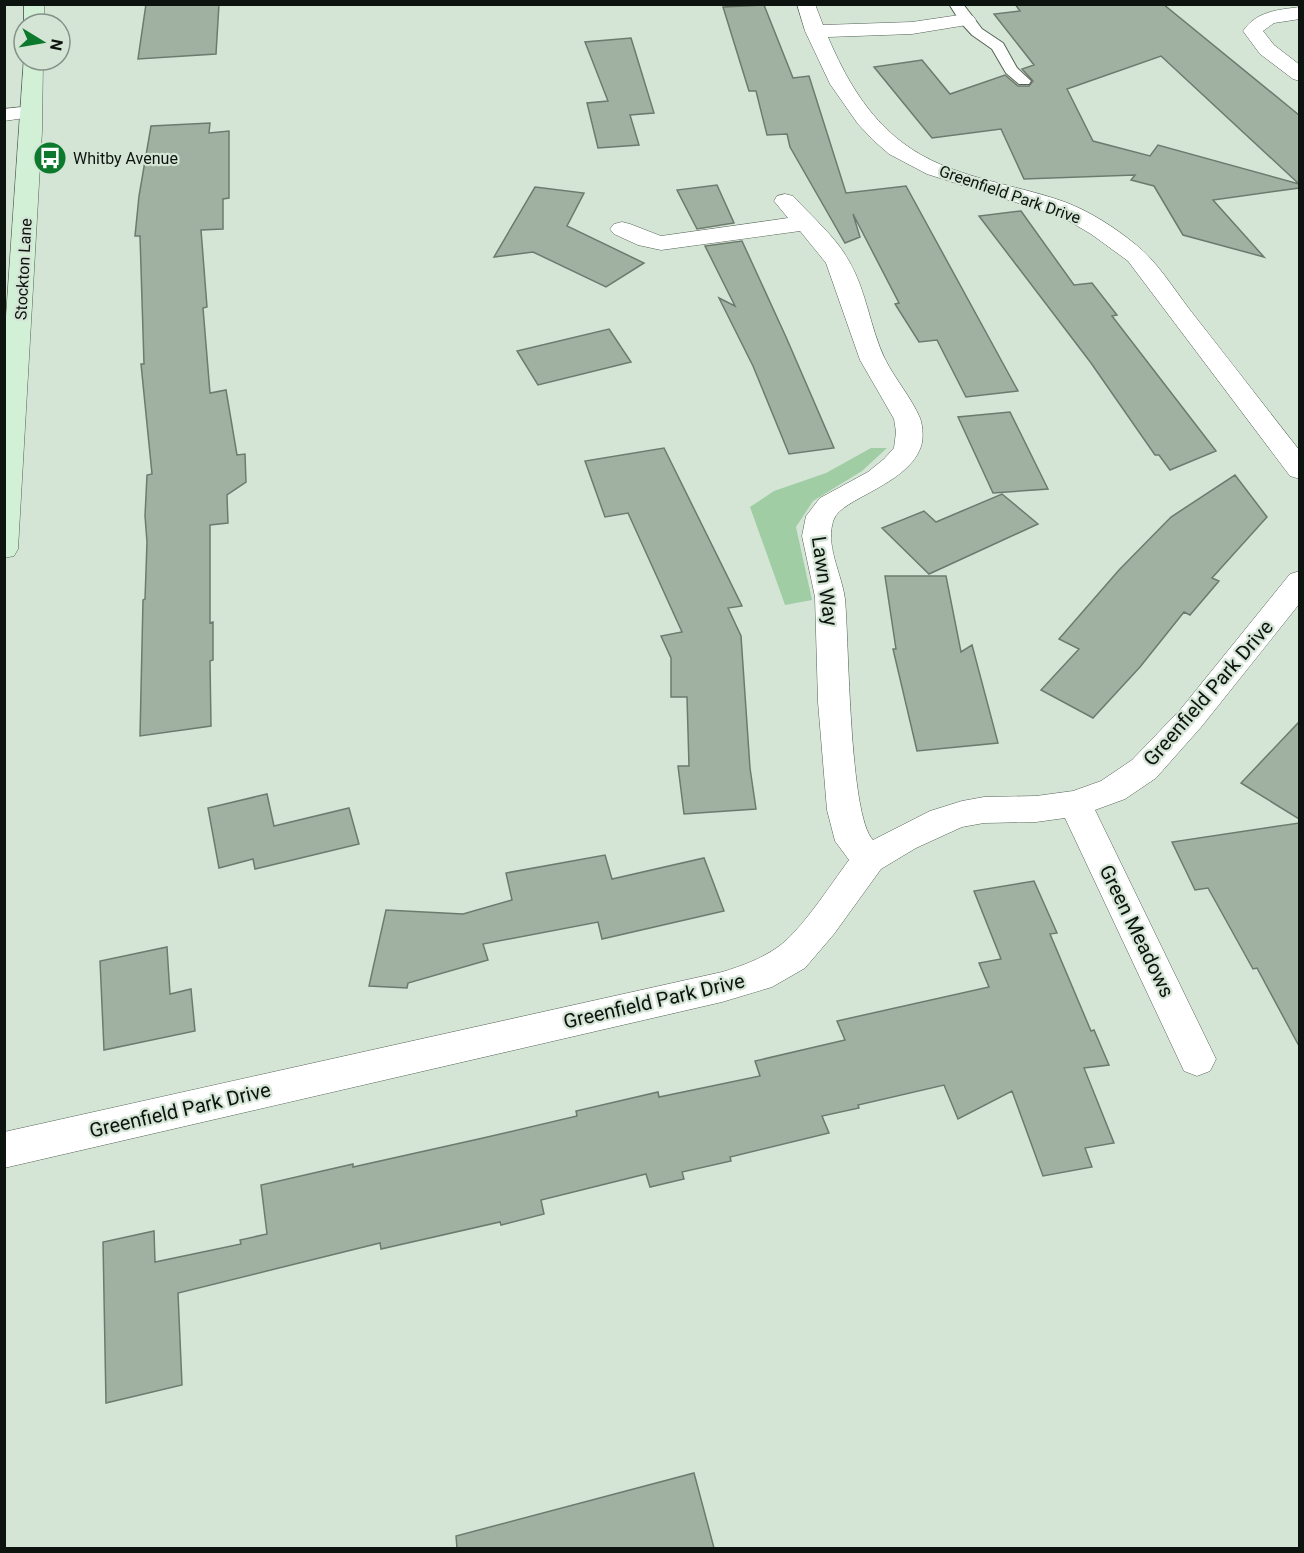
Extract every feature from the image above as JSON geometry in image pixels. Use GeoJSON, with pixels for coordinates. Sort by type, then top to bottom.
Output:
{"type":"FeatureCollection","features":[{"type":"Feature","properties":{"kind":"street","name":"Greenfield Park Drive"},"geometry":{"type":"LineString","coordinates":[[806,5],[834,72],[864,117],[898,150],[942,171],[1060,208],[1108,234],[1136,256],[1299,470]]}},
{"type":"Feature","properties":{"kind":"street"},"geometry":{"type":"LineString","coordinates":[[1294,10],[1256,24],[1253,31],[1266,47],[1299,75]]}},
{"type":"Feature","properties":{"kind":"street"},"geometry":{"type":"LineString","coordinates":[[815,31],[921,27],[961,12]]}},
{"type":"Feature","properties":{"kind":"street","name":"Stockton Lane"},"geometry":{"type":"LineString","coordinates":[[4,549],[33,72]]}},
{"type":"Feature","properties":{"kind":"street"},"geometry":{"type":"LineString","coordinates":[[4,115],[31,112]]}},
{"type":"Feature","properties":{"kind":"street","name":"Lawn Way"},"geometry":{"type":"LineString","coordinates":[[785,201],[837,262],[854,302],[868,349],[907,418],[909,432],[907,449],[894,465],[878,478],[830,504],[820,516],[816,536],[830,597],[834,702],[844,810],[852,841],[869,859]]}},
{"type":"Feature","properties":{"kind":"street"},"geometry":{"type":"LineString","coordinates":[[622,229],[646,240],[661,243],[805,223]]}},
{"type":"Feature","properties":{"kind":"street","name":"Greenfield Park Drive"},"geometry":{"type":"LineString","coordinates":[[4,1150],[722,987],[759,976],[792,957],[821,924],[869,859],[942,820],[984,810],[1036,809],[1075,804],[1113,790],[1144,769],[1285,622],[1299,582]]}},
{"type":"Feature","properties":{"kind":"street","name":"Green Meadows"},"geometry":{"type":"LineString","coordinates":[[1075,804],[1197,1059]]}},
{"type":"Feature","properties":{"kind":"lane"},"geometry":{"type":"LineString","coordinates":[[961,12],[998,46],[1011,70],[1024,81]]}},
{"type":"Feature","properties":{"kind":"green space"},"geometry":{"type":"Polygon","coordinates":[[[871,448],[887,448],[862,471],[813,501],[796,527],[812,600],[785,605],[750,507],[774,491],[826,473],[871,448]]]}},
{"type":"Feature","properties":{"kind":"building"},"geometry":{"type":"Polygon","coordinates":[[[146,4],[219,4],[216,54],[138,59],[146,4]]]}},
{"type":"Feature","properties":{"kind":"building"},"geometry":{"type":"Polygon","coordinates":[[[1015,4],[1163,4],[1299,115],[1299,184],[1299,188],[1213,200],[1264,257],[1183,235],[1154,186],[1131,180],[1135,175],[1024,179],[1001,129],[932,138],[874,67],[922,60],[950,94],[1005,75],[1018,86],[1029,86],[1033,81],[1022,69],[1034,65],[994,14],[1020,11],[1015,4]],[[1161,56],[1067,89],[1093,141],[1150,156],[1158,145],[1299,184],[1161,56]]]}},
{"type":"Feature","properties":{"kind":"building"},"geometry":{"type":"Polygon","coordinates":[[[764,5],[793,78],[809,76],[846,193],[906,186],[1018,391],[966,397],[937,340],[919,342],[895,304],[899,303],[853,214],[860,237],[845,243],[790,147],[787,134],[767,135],[756,91],[749,91],[723,7],[764,5]]]}},
{"type":"Feature","properties":{"kind":"building"},"geometry":{"type":"Polygon","coordinates":[[[631,38],[654,113],[630,115],[639,145],[598,148],[587,103],[608,101],[585,42],[631,38]]]}},
{"type":"Feature","properties":{"kind":"building"},"geometry":{"type":"Polygon","coordinates":[[[210,123],[209,133],[229,131],[229,198],[223,199],[223,229],[201,230],[207,307],[203,308],[210,393],[226,390],[237,455],[245,454],[246,482],[227,495],[228,523],[210,525],[210,623],[213,622],[213,660],[210,661],[211,726],[140,736],[143,600],[145,599],[147,542],[145,516],[147,475],[152,474],[141,364],[144,364],[140,236],[135,236],[139,196],[151,126],[210,123]]]}},
{"type":"Feature","properties":{"kind":"building"},"geometry":{"type":"Polygon","coordinates":[[[717,185],[734,223],[697,229],[677,190],[717,185]]]}},
{"type":"Feature","properties":{"kind":"building"},"geometry":{"type":"Polygon","coordinates":[[[535,187],[584,193],[567,226],[644,263],[606,287],[533,252],[494,257],[535,187]]]}},
{"type":"Feature","properties":{"kind":"building"},"geometry":{"type":"Polygon","coordinates":[[[1021,211],[1074,285],[1092,283],[1117,315],[1112,316],[1216,451],[1170,470],[1159,455],[1155,455],[1091,363],[979,216],[1021,211]]]}},
{"type":"Feature","properties":{"kind":"building"},"geometry":{"type":"Polygon","coordinates":[[[742,241],[834,448],[789,454],[753,366],[719,298],[735,306],[705,246],[742,241]]]}},
{"type":"Feature","properties":{"kind":"building"},"geometry":{"type":"Polygon","coordinates":[[[609,329],[631,362],[538,385],[517,351],[609,329]]]}},
{"type":"Feature","properties":{"kind":"building"},"geometry":{"type":"Polygon","coordinates":[[[1010,412],[1048,489],[993,493],[958,417],[1010,412]]]}},
{"type":"Feature","properties":{"kind":"building"},"geometry":{"type":"Polygon","coordinates":[[[664,448],[742,606],[728,608],[741,636],[750,768],[756,809],[684,814],[678,766],[689,766],[687,697],[671,697],[671,658],[661,636],[682,632],[628,513],[605,517],[585,461],[664,448]]]}},
{"type":"Feature","properties":{"kind":"building"},"geometry":{"type":"Polygon","coordinates":[[[1235,475],[1267,517],[1212,578],[1219,581],[1190,615],[1184,612],[1140,667],[1093,718],[1041,690],[1079,649],[1059,639],[1119,570],[1171,517],[1235,475]]]}},
{"type":"Feature","properties":{"kind":"building"},"geometry":{"type":"Polygon","coordinates":[[[1002,494],[1038,524],[929,574],[882,528],[924,511],[936,522],[1002,494]]]}},
{"type":"Feature","properties":{"kind":"building"},"geometry":{"type":"Polygon","coordinates":[[[885,576],[946,576],[961,652],[972,645],[998,743],[917,751],[893,649],[896,649],[885,576]]]}},
{"type":"Feature","properties":{"kind":"building"},"geometry":{"type":"Polygon","coordinates":[[[1299,722],[1299,819],[1241,783],[1299,722]]]}},
{"type":"Feature","properties":{"kind":"building"},"geometry":{"type":"Polygon","coordinates":[[[267,794],[274,826],[349,808],[359,844],[255,869],[253,859],[219,868],[208,808],[267,794]]]}},
{"type":"Feature","properties":{"kind":"building"},"geometry":{"type":"Polygon","coordinates":[[[1299,823],[1299,1046],[1257,968],[1253,969],[1208,888],[1195,890],[1172,842],[1299,823]]]}},
{"type":"Feature","properties":{"kind":"building"},"geometry":{"type":"Polygon","coordinates":[[[605,855],[612,879],[704,858],[724,911],[602,939],[598,922],[483,944],[488,960],[408,983],[407,988],[369,986],[386,910],[463,914],[512,900],[506,873],[605,855]]]}},
{"type":"Feature","properties":{"kind":"building"},"geometry":{"type":"Polygon","coordinates":[[[1034,881],[1057,933],[1050,934],[1091,1031],[1094,1030],[1109,1065],[1084,1068],[1114,1143],[1085,1148],[1092,1167],[1043,1176],[1012,1091],[958,1119],[944,1085],[858,1105],[859,1108],[822,1116],[829,1133],[730,1157],[731,1161],[682,1172],[684,1179],[650,1187],[646,1174],[541,1200],[544,1214],[501,1225],[500,1222],[381,1249],[380,1243],[178,1293],[182,1385],[106,1403],[103,1242],[154,1231],[155,1262],[241,1244],[240,1240],[267,1234],[261,1185],[353,1164],[353,1167],[577,1116],[576,1111],[658,1092],[659,1097],[760,1076],[755,1061],[845,1040],[837,1021],[989,987],[979,963],[1001,959],[974,891],[1034,881]]]}},
{"type":"Feature","properties":{"kind":"building"},"geometry":{"type":"Polygon","coordinates":[[[167,947],[170,994],[191,989],[195,1031],[104,1050],[100,961],[167,947]]]}},
{"type":"Feature","properties":{"kind":"building"},"geometry":{"type":"Polygon","coordinates":[[[694,1473],[714,1548],[457,1548],[456,1536],[694,1473]]]}},
{"type":"Feature","properties":{"kind":"place","name":"Whitby Avenue"},"geometry":{"type":"Point","coordinates":[50,158]}}]}
